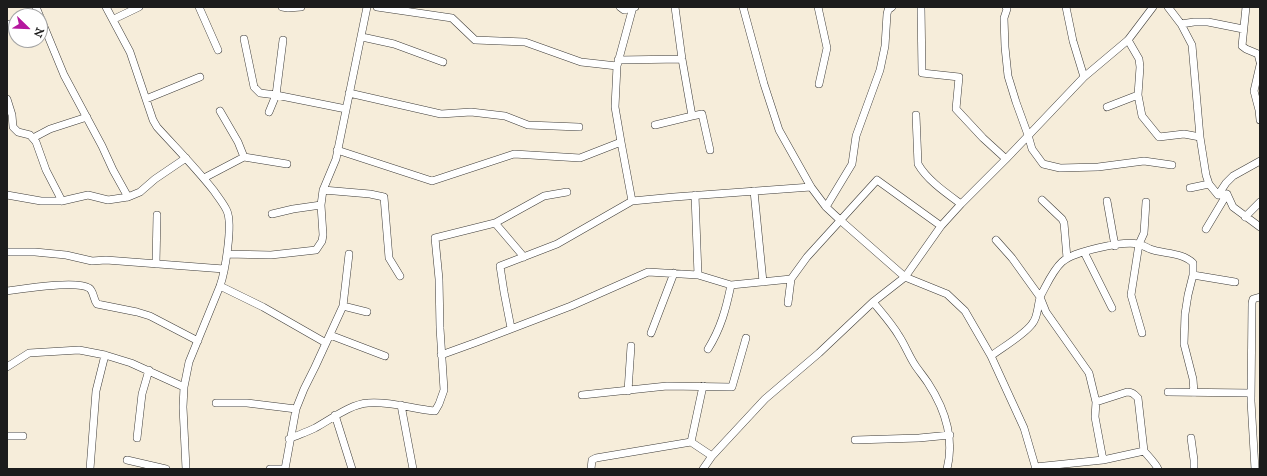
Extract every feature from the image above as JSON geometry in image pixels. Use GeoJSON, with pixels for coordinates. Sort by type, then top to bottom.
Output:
{"type":"FeatureCollection","features":[{"type":"Feature","properties":{"kind":"street"},"geometry":{"type":"LineString","coordinates":[[106,7],[114,19],[130,52],[153,120],[157,127],[204,178],[223,203],[229,218],[227,254],[224,274],[190,362],[184,387],[183,407],[186,469]]}},
{"type":"Feature","properties":{"kind":"street"},"geometry":{"type":"LineString","coordinates":[[114,19],[139,7]]}},
{"type":"Feature","properties":{"kind":"street"},"geometry":{"type":"LineString","coordinates":[[199,7],[218,50]]}},
{"type":"Feature","properties":{"kind":"street"},"geometry":{"type":"LineString","coordinates":[[282,7],[301,7]]}},
{"type":"Feature","properties":{"kind":"street"},"geometry":{"type":"LineString","coordinates":[[227,254],[270,256],[316,250],[322,241],[321,205],[323,190],[336,159],[344,126],[349,93],[362,37],[367,7]]}},
{"type":"Feature","properties":{"kind":"street"},"geometry":{"type":"LineString","coordinates":[[377,7],[452,18],[475,40],[524,42],[581,62],[617,63],[682,59]]}},
{"type":"Feature","properties":{"kind":"street"},"geometry":{"type":"LineString","coordinates":[[620,7],[624,10],[634,7]]}},
{"type":"Feature","properties":{"kind":"street"},"geometry":{"type":"LineString","coordinates":[[632,201],[615,107],[617,63],[634,7]]}},
{"type":"Feature","properties":{"kind":"street"},"geometry":{"type":"LineString","coordinates":[[675,7],[692,116]]}},
{"type":"Feature","properties":{"kind":"street"},"geometry":{"type":"LineString","coordinates":[[744,7],[764,84],[779,130],[811,187],[826,207],[905,277],[946,294],[965,311],[992,356],[1024,428],[1035,468],[1103,460],[1144,451]]}},
{"type":"Feature","properties":{"kind":"street"},"geometry":{"type":"LineString","coordinates":[[818,7],[827,48],[819,84]]}},
{"type":"Feature","properties":{"kind":"street"},"geometry":{"type":"LineString","coordinates":[[826,207],[852,164],[856,136],[880,70],[885,46],[887,14],[888,10],[892,7]]}},
{"type":"Feature","properties":{"kind":"street"},"geometry":{"type":"LineString","coordinates":[[921,7],[922,73],[959,77],[956,109],[982,138],[1006,159]]}},
{"type":"Feature","properties":{"kind":"street"},"geometry":{"type":"LineString","coordinates":[[1006,7],[1007,9],[1004,18],[1008,76],[1032,149],[1043,164],[1060,168],[1098,167],[1144,161],[1172,165]]}},
{"type":"Feature","properties":{"kind":"street"},"geometry":{"type":"LineString","coordinates":[[1066,7],[1073,41],[1084,77]]}},
{"type":"Feature","properties":{"kind":"street"},"geometry":{"type":"LineString","coordinates":[[703,469],[712,456],[765,399],[819,353],[873,302],[905,277],[941,226],[960,204],[1006,159],[1084,77],[1128,40],[1153,7]]}},
{"type":"Feature","properties":{"kind":"street"},"geometry":{"type":"LineString","coordinates":[[1168,7],[1182,24],[1193,51],[1200,137],[1206,176],[1209,184],[1218,195]]}},
{"type":"Feature","properties":{"kind":"street"},"geometry":{"type":"LineString","coordinates":[[1246,7],[1242,46],[1258,54],[1260,62]]}},
{"type":"Feature","properties":{"kind":"street"},"geometry":{"type":"LineString","coordinates":[[1182,24],[1208,22],[1243,29]]}},
{"type":"Feature","properties":{"kind":"street"},"geometry":{"type":"LineString","coordinates":[[48,37],[64,75],[128,197]]}},
{"type":"Feature","properties":{"kind":"street"},"geometry":{"type":"LineString","coordinates":[[362,37],[394,44],[444,62]]}},
{"type":"Feature","properties":{"kind":"street"},"geometry":{"type":"LineString","coordinates":[[244,39],[254,87],[260,93],[346,109]]}},
{"type":"Feature","properties":{"kind":"street"},"geometry":{"type":"LineString","coordinates":[[269,112],[276,95],[283,40]]}},
{"type":"Feature","properties":{"kind":"street"},"geometry":{"type":"LineString","coordinates":[[1128,40],[1139,58],[1140,67],[1138,95],[1142,116],[1159,137],[1184,134],[1200,137]]}},
{"type":"Feature","properties":{"kind":"street"},"geometry":{"type":"LineString","coordinates":[[1260,65],[1254,91],[1259,109],[1260,120]]}},
{"type":"Feature","properties":{"kind":"street"},"geometry":{"type":"LineString","coordinates":[[146,99],[200,78]]}},
{"type":"Feature","properties":{"kind":"street"},"geometry":{"type":"LineString","coordinates":[[349,93],[441,114],[471,112],[505,116],[528,125],[579,127]]}},
{"type":"Feature","properties":{"kind":"street"},"geometry":{"type":"LineString","coordinates":[[1107,107],[1138,95]]}},
{"type":"Feature","properties":{"kind":"street"},"geometry":{"type":"LineString","coordinates":[[7,99],[12,115],[13,127],[18,132],[30,135],[36,142],[46,170],[62,201]]}},
{"type":"Feature","properties":{"kind":"street"},"geometry":{"type":"LineString","coordinates":[[220,110],[238,142],[244,157]]}},
{"type":"Feature","properties":{"kind":"street"},"geometry":{"type":"LineString","coordinates":[[655,125],[702,114],[710,150]]}},
{"type":"Feature","properties":{"kind":"street"},"geometry":{"type":"LineString","coordinates":[[916,115],[918,164],[921,170],[960,204]]}},
{"type":"Feature","properties":{"kind":"street"},"geometry":{"type":"LineString","coordinates":[[33,138],[50,129],[87,117]]}},
{"type":"Feature","properties":{"kind":"street"},"geometry":{"type":"LineString","coordinates":[[337,150],[432,181],[514,154],[580,158],[621,142]]}},
{"type":"Feature","properties":{"kind":"street"},"geometry":{"type":"LineString","coordinates":[[204,178],[244,157],[287,164]]}},
{"type":"Feature","properties":{"kind":"street"},"geometry":{"type":"LineString","coordinates":[[7,194],[41,201],[62,201],[88,195],[108,200],[128,197],[140,192],[155,179],[186,158]]}},
{"type":"Feature","properties":{"kind":"street"},"geometry":{"type":"LineString","coordinates":[[1218,195],[1233,176],[1260,161]]}},
{"type":"Feature","properties":{"kind":"street"},"geometry":{"type":"LineString","coordinates":[[788,303],[791,279],[807,257],[877,180],[941,226]]}},
{"type":"Feature","properties":{"kind":"street"},"geometry":{"type":"LineString","coordinates":[[1190,188],[1209,184]]}},
{"type":"Feature","properties":{"kind":"street"},"geometry":{"type":"LineString","coordinates":[[511,328],[500,266],[558,244],[632,201],[811,187]]}},
{"type":"Feature","properties":{"kind":"street"},"geometry":{"type":"LineString","coordinates":[[323,190],[370,194],[384,197],[389,258],[400,276]]}},
{"type":"Feature","properties":{"kind":"street"},"geometry":{"type":"LineString","coordinates":[[754,191],[763,282]]}},
{"type":"Feature","properties":{"kind":"street"},"geometry":{"type":"LineString","coordinates":[[289,439],[314,428],[335,415],[366,403],[401,405],[420,410],[435,411],[444,390],[441,354],[439,279],[435,238],[495,223],[544,196],[567,192]]}},
{"type":"Feature","properties":{"kind":"street"},"geometry":{"type":"LineString","coordinates":[[1218,195],[1227,194]]}},
{"type":"Feature","properties":{"kind":"street"},"geometry":{"type":"LineString","coordinates":[[1227,194],[1233,207],[1260,227]]}},
{"type":"Feature","properties":{"kind":"street"},"geometry":{"type":"LineString","coordinates":[[1206,229],[1227,194]]}},
{"type":"Feature","properties":{"kind":"street"},"geometry":{"type":"LineString","coordinates":[[695,195],[698,275]]}},
{"type":"Feature","properties":{"kind":"street"},"geometry":{"type":"LineString","coordinates":[[1042,200],[1062,219],[1064,223],[1067,258]]}},
{"type":"Feature","properties":{"kind":"street"},"geometry":{"type":"LineString","coordinates":[[1107,200],[1115,246]]}},
{"type":"Feature","properties":{"kind":"street"},"geometry":{"type":"LineString","coordinates":[[1142,333],[1130,295],[1139,244],[1144,233],[1146,202]]}},
{"type":"Feature","properties":{"kind":"street"},"geometry":{"type":"LineString","coordinates":[[1245,217],[1260,202]]}},
{"type":"Feature","properties":{"kind":"street"},"geometry":{"type":"LineString","coordinates":[[272,214],[321,205]]}},
{"type":"Feature","properties":{"kind":"street"},"geometry":{"type":"LineString","coordinates":[[156,264],[157,215]]}},
{"type":"Feature","properties":{"kind":"street"},"geometry":{"type":"LineString","coordinates":[[495,223],[524,257]]}},
{"type":"Feature","properties":{"kind":"street"},"geometry":{"type":"LineString","coordinates":[[996,240],[1012,258],[1040,297],[1046,312],[1089,373],[1096,402],[1095,417],[1103,460]]}},
{"type":"Feature","properties":{"kind":"street"},"geometry":{"type":"LineString","coordinates":[[992,356],[1031,326],[1036,316],[1040,297],[1054,272],[1067,258],[1091,249],[1139,244],[1151,249],[1179,256],[1190,260],[1193,263],[1193,275],[1185,308],[1184,344],[1194,393]]}},
{"type":"Feature","properties":{"kind":"street"},"geometry":{"type":"LineString","coordinates":[[7,252],[35,252],[66,255],[92,261],[106,260],[224,269]]}},
{"type":"Feature","properties":{"kind":"street"},"geometry":{"type":"LineString","coordinates":[[1084,252],[1112,308]]}},
{"type":"Feature","properties":{"kind":"street"},"geometry":{"type":"LineString","coordinates":[[270,469],[284,469],[296,409],[342,306],[349,254]]}},
{"type":"Feature","properties":{"kind":"street"},"geometry":{"type":"LineString","coordinates":[[441,354],[477,342],[571,306],[648,272],[698,275],[731,284],[791,279]]}},
{"type":"Feature","properties":{"kind":"street"},"geometry":{"type":"LineString","coordinates":[[651,333],[674,274]]}},
{"type":"Feature","properties":{"kind":"street"},"geometry":{"type":"LineString","coordinates":[[1193,275],[1235,282]]}},
{"type":"Feature","properties":{"kind":"street"},"geometry":{"type":"LineString","coordinates":[[708,349],[717,334],[727,305],[731,284]]}},
{"type":"Feature","properties":{"kind":"street"},"geometry":{"type":"LineString","coordinates":[[7,291],[60,285],[82,286],[89,288],[96,304],[150,316],[198,341]]}},
{"type":"Feature","properties":{"kind":"street"},"geometry":{"type":"LineString","coordinates":[[220,286],[326,343]]}},
{"type":"Feature","properties":{"kind":"street"},"geometry":{"type":"LineString","coordinates":[[1255,469],[1251,401],[1252,303],[1253,299],[1260,297]]}},
{"type":"Feature","properties":{"kind":"street"},"geometry":{"type":"LineString","coordinates":[[873,302],[898,334],[914,364],[927,381],[938,400],[946,418],[950,435],[949,461],[947,469]]}},
{"type":"Feature","properties":{"kind":"street"},"geometry":{"type":"LineString","coordinates":[[342,306],[367,312]]}},
{"type":"Feature","properties":{"kind":"street"},"geometry":{"type":"LineString","coordinates":[[330,335],[384,356]]}},
{"type":"Feature","properties":{"kind":"street"},"geometry":{"type":"LineString","coordinates":[[582,395],[667,386],[732,387],[746,338]]}},
{"type":"Feature","properties":{"kind":"street"},"geometry":{"type":"LineString","coordinates":[[628,391],[631,346]]}},
{"type":"Feature","properties":{"kind":"street"},"geometry":{"type":"LineString","coordinates":[[7,367],[29,353],[79,350],[105,355],[132,363],[184,387]]}},
{"type":"Feature","properties":{"kind":"street"},"geometry":{"type":"LineString","coordinates":[[90,469],[96,391],[105,355]]}},
{"type":"Feature","properties":{"kind":"street"},"geometry":{"type":"LineString","coordinates":[[137,438],[142,394],[149,370]]}},
{"type":"Feature","properties":{"kind":"street"},"geometry":{"type":"LineString","coordinates":[[692,442],[703,386]]}},
{"type":"Feature","properties":{"kind":"street"},"geometry":{"type":"LineString","coordinates":[[1096,402],[1127,392],[1132,392],[1138,398],[1144,451],[1158,469]]}},
{"type":"Feature","properties":{"kind":"street"},"geometry":{"type":"LineString","coordinates":[[1168,392],[1251,393]]}},
{"type":"Feature","properties":{"kind":"street"},"geometry":{"type":"LineString","coordinates":[[216,403],[247,403],[296,409]]}},
{"type":"Feature","properties":{"kind":"street"},"geometry":{"type":"LineString","coordinates":[[401,405],[413,469]]}},
{"type":"Feature","properties":{"kind":"street"},"geometry":{"type":"LineString","coordinates":[[335,415],[352,469]]}},
{"type":"Feature","properties":{"kind":"street"},"geometry":{"type":"LineString","coordinates":[[855,440],[919,438],[950,435]]}},
{"type":"Feature","properties":{"kind":"street"},"geometry":{"type":"LineString","coordinates":[[7,436],[23,436]]}},
{"type":"Feature","properties":{"kind":"street"},"geometry":{"type":"LineString","coordinates":[[1191,438],[1194,469]]}},
{"type":"Feature","properties":{"kind":"street"},"geometry":{"type":"LineString","coordinates":[[591,469],[592,460],[596,458],[692,442],[712,456]]}},
{"type":"Feature","properties":{"kind":"street"},"geometry":{"type":"LineString","coordinates":[[127,460],[166,469]]}}]}
